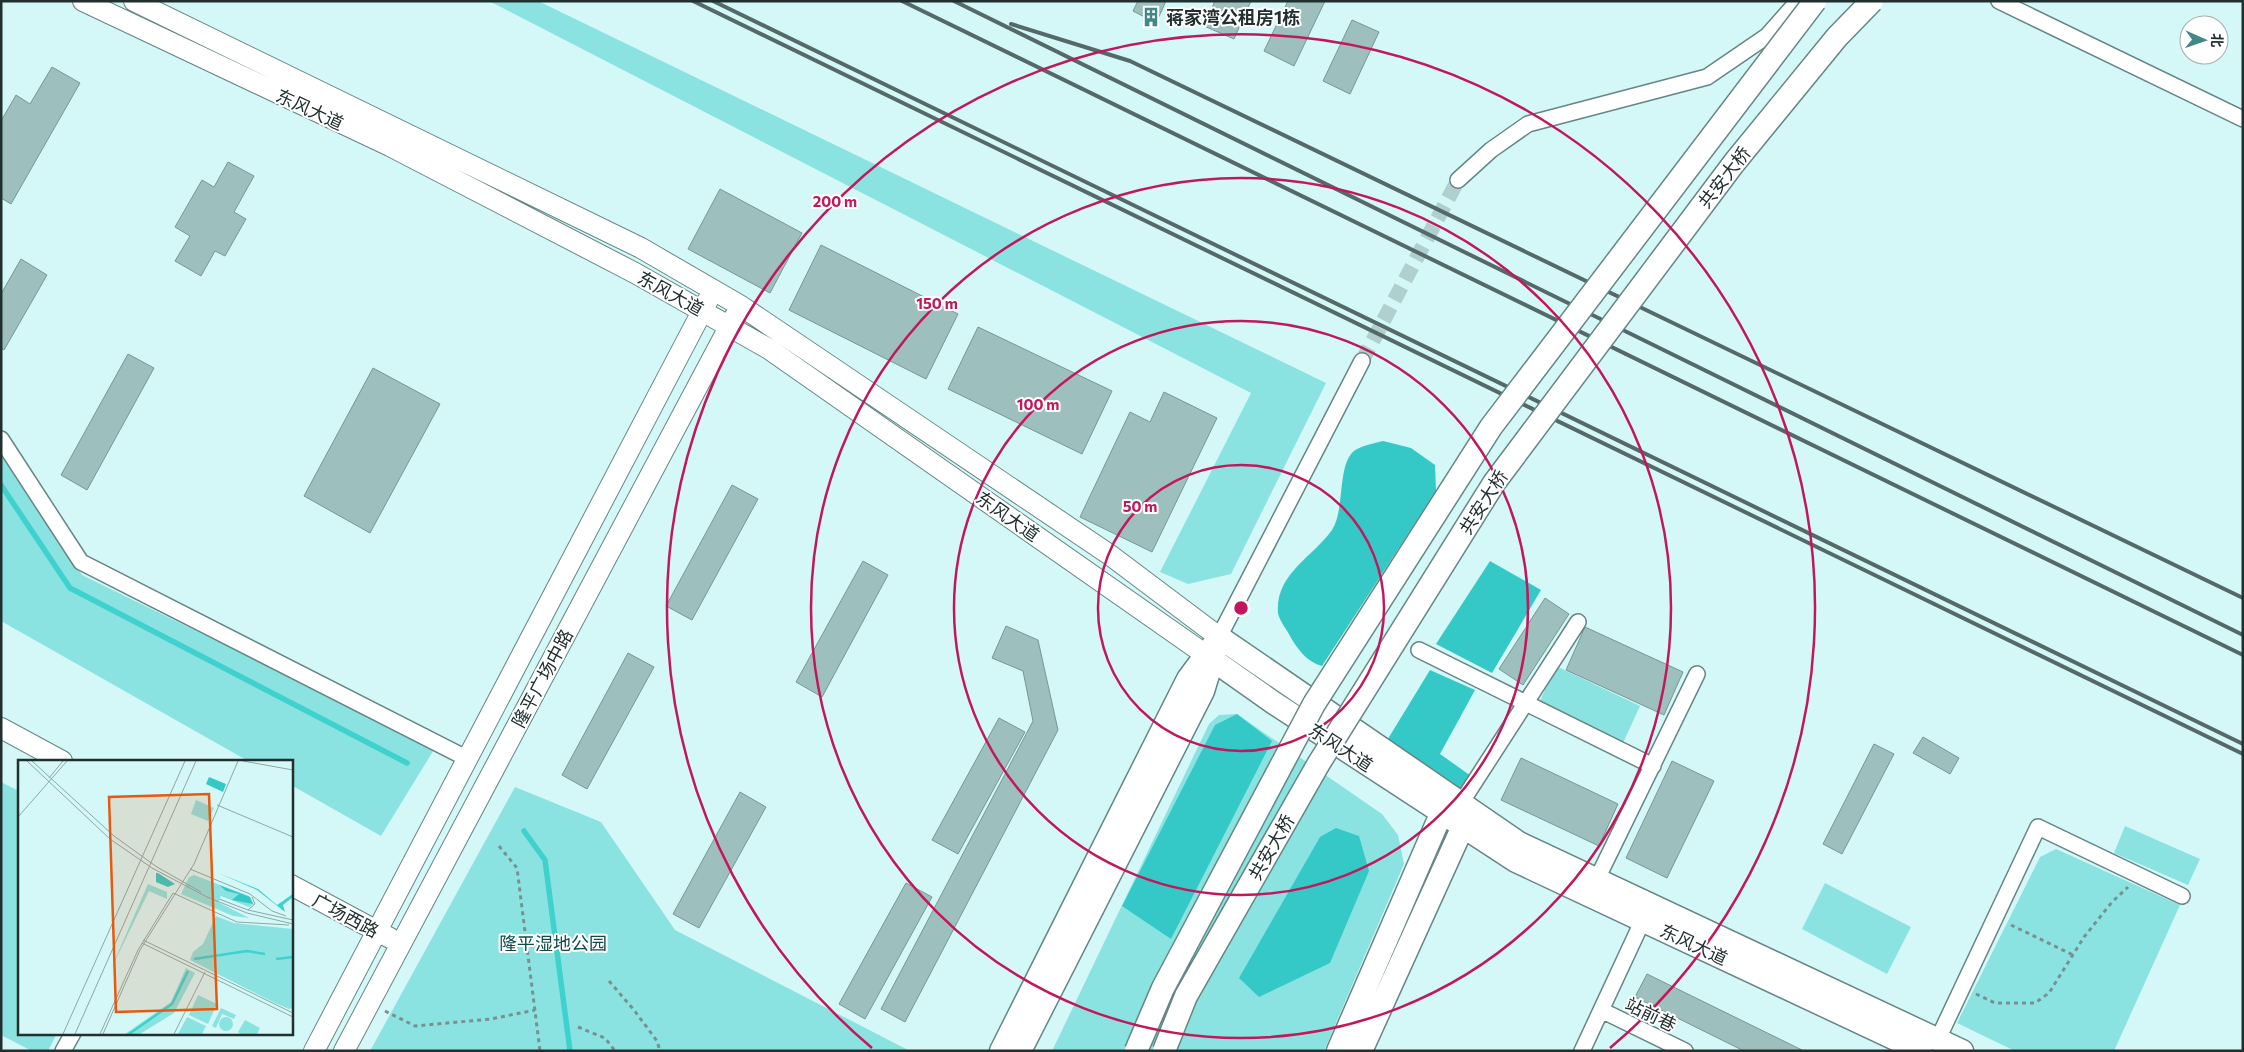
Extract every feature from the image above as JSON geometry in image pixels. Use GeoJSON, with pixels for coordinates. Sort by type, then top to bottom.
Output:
{"type":"FeatureCollection","features":[{"type":"Feature","properties":{"kind":"main road","name":"共安大桥"},"geometry":{"type":"LineString","coordinates":[[1136,1051],[1162,988],[1314,704],[1491,427],[1814,1]]}},
{"type":"Feature","properties":{"kind":"main road","name":"共安大桥"},"geometry":{"type":"LineString","coordinates":[[1164,1051],[1186,996],[1319,763],[1494,483],[1734,163],[1837,37],[1872,1]]}},
{"type":"Feature","properties":{"kind":"main road"},"geometry":{"type":"LineString","coordinates":[[1001,1051],[1188,679],[1209,657],[1219,637],[1457,809],[1519,843],[1597,879],[1929,1045],[1962,1051]]}},
{"type":"Feature","properties":{"kind":"main road"},"geometry":{"type":"LineString","coordinates":[[1020,1051],[1204,691],[1209,657]]}},
{"type":"Feature","properties":{"kind":"main road","name":"东风大道"},"geometry":{"type":"LineString","coordinates":[[1209,657],[1274,703],[1457,809],[1516,861],[1643,920],[1929,1045]]}},
{"type":"Feature","properties":{"kind":"main road"},"geometry":{"type":"LineString","coordinates":[[1338,1051],[1457,809]]}},
{"type":"Feature","properties":{"kind":"main road"},"geometry":{"type":"LineString","coordinates":[[1361,1051],[1457,809]]}},
{"type":"Feature","properties":{"kind":"street","name":"东风大道"},"geometry":{"type":"LineString","coordinates":[[84,1],[390,146],[635,272],[770,349],[1209,657]]}},
{"type":"Feature","properties":{"kind":"street","name":"东风大道"},"geometry":{"type":"LineString","coordinates":[[134,1],[641,248],[741,306],[1110,555],[1219,637]]}},
{"type":"Feature","properties":{"kind":"street"},"geometry":{"type":"LineString","coordinates":[[1458,180],[1491,150],[1528,124],[1707,77],[1767,36],[1798,1]]}},
{"type":"Feature","properties":{"kind":"street"},"geometry":{"type":"LineString","coordinates":[[1998,1],[2243,119]]}},
{"type":"Feature","properties":{"kind":"street","name":"隆平广场中路"},"geometry":{"type":"LineString","coordinates":[[314,1051],[713,290]]}},
{"type":"Feature","properties":{"kind":"street","name":"隆平广场中路"},"geometry":{"type":"LineString","coordinates":[[350,1047],[369,1002],[741,306]]}},
{"type":"Feature","properties":{"kind":"street"},"geometry":{"type":"LineString","coordinates":[[1219,637],[1362,361]]}},
{"type":"Feature","properties":{"kind":"street"},"geometry":{"type":"LineString","coordinates":[[1,440],[81,562],[468,759]]}},
{"type":"Feature","properties":{"kind":"street"},"geometry":{"type":"LineString","coordinates":[[1457,809],[1578,622]]}},
{"type":"Feature","properties":{"kind":"street"},"geometry":{"type":"LineString","coordinates":[[1419,650],[1652,766]]}},
{"type":"Feature","properties":{"kind":"street"},"geometry":{"type":"LineString","coordinates":[[1597,879],[1697,674]]}},
{"type":"Feature","properties":{"kind":"street"},"geometry":{"type":"LineString","coordinates":[[1,728],[60,760]]}},
{"type":"Feature","properties":{"kind":"street"},"geometry":{"type":"LineString","coordinates":[[1929,1045],[1964,985],[2038,827],[2182,896]]}},
{"type":"Feature","properties":{"kind":"street","name":"广场西路"},"geometry":{"type":"LineString","coordinates":[[292,887],[401,944]]}},
{"type":"Feature","properties":{"kind":"street"},"geometry":{"type":"LineString","coordinates":[[1582,1051],[1643,920]]}},
{"type":"Feature","properties":{"kind":"street","name":"站前巷"},"geometry":{"type":"LineString","coordinates":[[1601,1010],[1685,1051]]}},
{"type":"Feature","properties":{"kind":"street"},"geometry":{"type":"LineString","coordinates":[[63,1051],[72,1034]]}},
{"type":"Feature","properties":{"kind":"path"},"geometry":{"type":"LineString","coordinates":[[499,846],[517,868],[540,1051]]}},
{"type":"Feature","properties":{"kind":"path"},"geometry":{"type":"LineString","coordinates":[[1964,985],[1980,998],[1995,1003],[2035,1003],[2048,993],[2084,937],[2112,902],[2140,876]]}},
{"type":"Feature","properties":{"kind":"path"},"geometry":{"type":"LineString","coordinates":[[1996,918],[2073,955]]}},
{"type":"Feature","properties":{"kind":"path"},"geometry":{"type":"LineString","coordinates":[[609,981],[657,1040],[660,1051]]}},
{"type":"Feature","properties":{"kind":"path"},"geometry":{"type":"LineString","coordinates":[[369,1002],[415,1026],[491,1019],[535,1010]]}},
{"type":"Feature","properties":{"kind":"path"},"geometry":{"type":"LineString","coordinates":[[578,1027],[605,1038],[615,1051]]}},
{"type":"Feature","properties":{"kind":"green space"},"geometry":{"type":"Polygon","coordinates":[[[489,1],[538,1],[1326,383],[1231,574],[1188,584],[1160,572],[1251,393],[489,1]]]}},
{"type":"Feature","properties":{"kind":"green space"},"geometry":{"type":"Polygon","coordinates":[[[1,451],[82,575],[435,748],[381,836],[292,786],[292,760],[246,760],[1,621],[1,451]]]}},
{"type":"Feature","properties":{"kind":"green space"},"geometry":{"type":"Polygon","coordinates":[[[1556,666],[1640,706],[1623,743],[1539,703],[1556,666]]]}},
{"type":"Feature","properties":{"kind":"green space"},"geometry":{"type":"Polygon","coordinates":[[[1237,714],[1382,814],[1398,835],[1404,864],[1324,1051],[1052,1051],[1209,724],[1219,715],[1237,714]]]}},
{"type":"Feature","properties":{"kind":"green space"},"geometry":{"type":"Polygon","coordinates":[[[1,782],[18,790],[18,1034],[56,1034],[48,1051],[32,1051],[1,1035],[1,782]]]}},
{"type":"Feature","properties":{"kind":"green space","name":"隆平湿地公园"},"geometry":{"type":"Polygon","coordinates":[[[515,787],[601,822],[675,930],[910,1051],[370,1051],[515,787]]]}},
{"type":"Feature","properties":{"kind":"green space"},"geometry":{"type":"Polygon","coordinates":[[[2125,826],[2200,859],[2188,885],[2114,853],[2125,826]]]}},
{"type":"Feature","properties":{"kind":"green space"},"geometry":{"type":"Polygon","coordinates":[[[2056,849],[2180,905],[2114,1051],[2015,1051],[1957,1023],[2040,857],[2056,849]]]}},
{"type":"Feature","properties":{"kind":"green space"},"geometry":{"type":"Polygon","coordinates":[[[1825,883],[1911,927],[1887,974],[1802,929],[1825,883]]]}},
{"type":"Feature","properties":{"kind":"shaded area"},"geometry":{"type":"Polygon","coordinates":[[[1383,441],[1411,448],[1435,465],[1436,491],[1322,666],[1312,662],[1300,651],[1281,622],[1278,613],[1282,587],[1297,567],[1332,530],[1339,510],[1346,463],[1350,455],[1357,449],[1383,441]]]}},
{"type":"Feature","properties":{"kind":"shaded area"},"geometry":{"type":"Polygon","coordinates":[[[1490,561],[1541,590],[1492,673],[1436,644],[1490,561]]]}},
{"type":"Feature","properties":{"kind":"shaded area"},"geometry":{"type":"Polygon","coordinates":[[[1430,670],[1475,690],[1440,754],[1471,776],[1461,791],[1386,742],[1430,670]]]}},
{"type":"Feature","properties":{"kind":"shaded area"},"geometry":{"type":"Polygon","coordinates":[[[1237,714],[1272,741],[1171,939],[1122,906],[1215,725],[1237,714]]]}},
{"type":"Feature","properties":{"kind":"shaded area"},"geometry":{"type":"Polygon","coordinates":[[[1336,828],[1359,836],[1369,871],[1330,963],[1259,997],[1239,978],[1320,837],[1336,828]]]}},
{"type":"Feature","properties":{"kind":"building","name":"蒋家湾公租房1栋"},"geometry":{"type":"Polygon","coordinates":[[[1138,1],[1166,1],[1156,23],[1133,11],[1138,1]]]}},
{"type":"Feature","properties":{"kind":"building"},"geometry":{"type":"Polygon","coordinates":[[[1215,1],[1251,1],[1234,39],[1204,26],[1215,1]]]}},
{"type":"Feature","properties":{"kind":"building"},"geometry":{"type":"Polygon","coordinates":[[[1288,1],[1325,1],[1294,66],[1264,51],[1288,1]]]}},
{"type":"Feature","properties":{"kind":"building"},"geometry":{"type":"Polygon","coordinates":[[[1352,20],[1379,32],[1350,94],[1323,81],[1352,20]]]}},
{"type":"Feature","properties":{"kind":"building"},"geometry":{"type":"Polygon","coordinates":[[[52,67],[80,83],[11,204],[1,198],[1,121],[16,95],[30,104],[52,67]]]}},
{"type":"Feature","properties":{"kind":"building"},"geometry":{"type":"Polygon","coordinates":[[[228,162],[254,176],[234,212],[246,219],[225,256],[215,251],[201,276],[175,261],[190,236],[175,227],[202,180],[214,187],[228,162]]]}},
{"type":"Feature","properties":{"kind":"building"},"geometry":{"type":"Polygon","coordinates":[[[720,189],[802,233],[770,293],[688,249],[720,189]]]}},
{"type":"Feature","properties":{"kind":"building"},"geometry":{"type":"Polygon","coordinates":[[[821,245],[958,314],[926,379],[789,310],[821,245]]]}},
{"type":"Feature","properties":{"kind":"building"},"geometry":{"type":"Polygon","coordinates":[[[21,259],[47,275],[4,350],[1,348],[1,294],[21,259]]]}},
{"type":"Feature","properties":{"kind":"building"},"geometry":{"type":"Polygon","coordinates":[[[978,327],[1112,391],[1082,454],[948,389],[978,327]]]}},
{"type":"Feature","properties":{"kind":"building"},"geometry":{"type":"Polygon","coordinates":[[[128,354],[154,368],[87,490],[61,475],[128,354]]]}},
{"type":"Feature","properties":{"kind":"building"},"geometry":{"type":"Polygon","coordinates":[[[373,368],[440,404],[370,533],[304,496],[373,368]]]}},
{"type":"Feature","properties":{"kind":"building"},"geometry":{"type":"Polygon","coordinates":[[[1164,392],[1217,418],[1152,552],[1080,517],[1130,412],[1150,422],[1164,392]]]}},
{"type":"Feature","properties":{"kind":"building"},"geometry":{"type":"Polygon","coordinates":[[[732,485],[758,499],[692,620],[666,606],[732,485]]]}},
{"type":"Feature","properties":{"kind":"building"},"geometry":{"type":"Polygon","coordinates":[[[863,561],[888,575],[822,697],[796,682],[863,561]]]}},
{"type":"Feature","properties":{"kind":"building"},"geometry":{"type":"Polygon","coordinates":[[[1545,598],[1569,614],[1523,685],[1499,669],[1545,598]]]}},
{"type":"Feature","properties":{"kind":"building"},"geometry":{"type":"Polygon","coordinates":[[[1006,626],[1038,640],[1058,730],[905,1022],[881,1009],[1033,721],[1023,671],[992,658],[1006,626]]]}},
{"type":"Feature","properties":{"kind":"building"},"geometry":{"type":"Polygon","coordinates":[[[1585,627],[1683,672],[1664,715],[1566,670],[1585,627]]]}},
{"type":"Feature","properties":{"kind":"building"},"geometry":{"type":"Polygon","coordinates":[[[628,653],[654,667],[587,789],[562,775],[628,653]]]}},
{"type":"Feature","properties":{"kind":"building"},"geometry":{"type":"Polygon","coordinates":[[[999,718],[1025,732],[958,854],[932,840],[999,718]]]}},
{"type":"Feature","properties":{"kind":"building"},"geometry":{"type":"Polygon","coordinates":[[[1923,737],[1959,758],[1950,774],[1913,753],[1923,737]]]}},
{"type":"Feature","properties":{"kind":"building"},"geometry":{"type":"Polygon","coordinates":[[[1874,744],[1894,754],[1842,854],[1823,844],[1874,744]]]}},
{"type":"Feature","properties":{"kind":"building"},"geometry":{"type":"Polygon","coordinates":[[[1521,758],[1618,804],[1599,846],[1501,800],[1521,758]]]}},
{"type":"Feature","properties":{"kind":"building"},"geometry":{"type":"Polygon","coordinates":[[[1672,761],[1714,781],[1667,878],[1626,858],[1672,761]]]}},
{"type":"Feature","properties":{"kind":"building"},"geometry":{"type":"Polygon","coordinates":[[[740,792],[766,807],[699,928],[673,914],[740,792]]]}},
{"type":"Feature","properties":{"kind":"building"},"geometry":{"type":"Polygon","coordinates":[[[906,883],[932,897],[865,1019],[839,1004],[906,883]]]}},
{"type":"Feature","properties":{"kind":"building"},"geometry":{"type":"Polygon","coordinates":[[[1647,974],[1804,1051],[1744,1051],[1635,997],[1647,974]]]}},
{"type":"Feature","properties":{"kind":"waterway"},"geometry":{"type":"LineString","coordinates":[[1,485],[70,588],[407,763]]}},
{"type":"Feature","properties":{"kind":"waterway"},"geometry":{"type":"LineString","coordinates":[[524,831],[545,860],[570,1051]]}},
{"type":"Feature","properties":{"kind":"tunnel"},"geometry":{"type":"LineString","coordinates":[[1362,361],[1458,180]]}},
{"type":"Feature","properties":{"kind":"railway"},"geometry":{"type":"LineString","coordinates":[[693,1],[2243,754]]}},
{"type":"Feature","properties":{"kind":"railway"},"geometry":{"type":"LineString","coordinates":[[713,1],[2243,744]]}},
{"type":"Feature","properties":{"kind":"railway"},"geometry":{"type":"LineString","coordinates":[[902,1],[2243,655]]}},
{"type":"Feature","properties":{"kind":"railway"},"geometry":{"type":"LineString","coordinates":[[954,1],[2243,635]]}},
{"type":"Feature","properties":{"kind":"railway"},"geometry":{"type":"LineString","coordinates":[[1011,24],[1130,61],[2243,598]]}},
{"type":"Feature","properties":{"kind":"place","name":"蒋家湾公租房1栋"},"geometry":{"type":"Point","coordinates":[1151,17]}}]}
